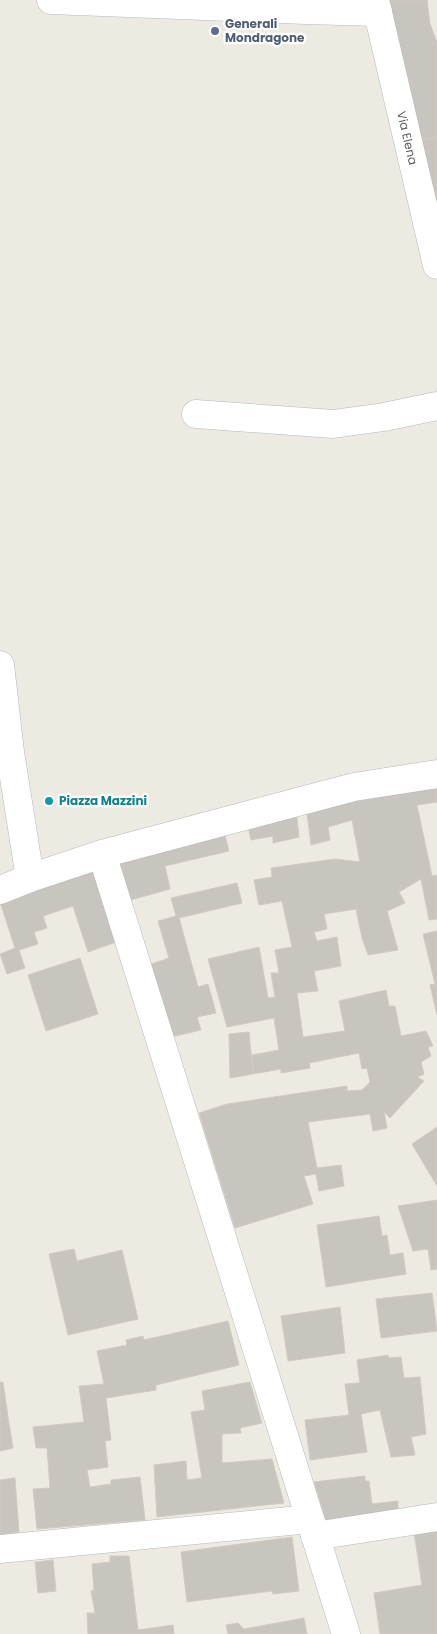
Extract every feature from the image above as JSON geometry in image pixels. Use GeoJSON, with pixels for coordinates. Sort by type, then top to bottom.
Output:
{"type":"FeatureCollection","features":[{"type":"Feature","properties":{"kind":"street"},"geometry":{"type":"LineString","coordinates":[[51,0],[306,10],[376,6]]}},
{"type":"Feature","properties":{"kind":"street","name":"Via Elena"},"geometry":{"type":"LineString","coordinates":[[376,6],[431,216],[437,265]]}},
{"type":"Feature","properties":{"kind":"street"},"geometry":{"type":"LineString","coordinates":[[196,414],[333,424],[384,417],[437,406]]}},
{"type":"Feature","properties":{"kind":"street"},"geometry":{"type":"LineString","coordinates":[[0,665],[10,752],[30,878]]}},
{"type":"Feature","properties":{"kind":"street"},"geometry":{"type":"LineString","coordinates":[[0,890],[102,854],[354,787],[437,774]]}},
{"type":"Feature","properties":{"kind":"street"},"geometry":{"type":"LineString","coordinates":[[102,854],[346,1634]]}},
{"type":"Feature","properties":{"kind":"street"},"geometry":{"type":"LineString","coordinates":[[0,1549],[312,1528],[437,1517]]}},
{"type":"Feature","properties":{"kind":"building"},"geometry":{"type":"Polygon","coordinates":[[[389,0],[427,0],[430,24],[437,42],[437,137],[418,141],[389,0]]]}},
{"type":"Feature","properties":{"kind":"building"},"geometry":{"type":"Polygon","coordinates":[[[437,137],[437,207],[418,141],[437,137]]]}},
{"type":"Feature","properties":{"kind":"building"},"geometry":{"type":"Polygon","coordinates":[[[437,779],[437,802],[417,805],[432,876],[437,875],[437,919],[429,920],[421,879],[399,892],[405,903],[387,911],[398,950],[368,955],[362,938],[356,909],[324,914],[327,929],[314,932],[317,941],[337,937],[341,966],[314,971],[318,991],[297,993],[303,1037],[345,1031],[339,1001],[386,990],[389,1006],[395,1006],[401,1036],[426,1031],[433,1046],[428,1047],[431,1056],[421,1062],[424,1074],[417,1077],[424,1081],[390,1118],[384,1112],[387,1128],[373,1131],[370,1114],[308,1122],[317,1168],[341,1165],[344,1186],[319,1191],[316,1174],[304,1176],[313,1204],[235,1228],[199,1113],[227,1104],[347,1086],[347,1091],[362,1090],[370,1082],[367,1068],[362,1069],[359,1053],[309,1063],[310,1068],[281,1073],[281,1069],[253,1074],[252,1055],[279,1050],[274,1018],[227,1027],[208,959],[259,947],[268,998],[275,997],[271,973],[279,973],[275,950],[292,947],[282,901],[259,905],[254,880],[272,877],[271,868],[335,859],[360,862],[352,820],[328,827],[330,840],[311,845],[306,805],[437,779]]]}},
{"type":"Feature","properties":{"kind":"building"},"geometry":{"type":"Polygon","coordinates":[[[296,809],[299,837],[273,843],[273,836],[251,840],[247,822],[296,809]]]}},
{"type":"Feature","properties":{"kind":"building"},"geometry":{"type":"Polygon","coordinates":[[[223,827],[229,851],[165,866],[170,889],[127,901],[113,858],[223,827]]]}},
{"type":"Feature","properties":{"kind":"building"},"geometry":{"type":"Polygon","coordinates":[[[95,868],[119,941],[88,952],[73,906],[43,916],[47,928],[34,932],[38,944],[19,950],[25,968],[7,974],[0,954],[15,948],[0,902],[95,868]]]}},
{"type":"Feature","properties":{"kind":"building"},"geometry":{"type":"Polygon","coordinates":[[[237,883],[242,903],[179,918],[198,987],[208,984],[216,1013],[197,1017],[201,1030],[171,1037],[146,966],[169,958],[158,921],[176,916],[171,898],[237,883]]]}},
{"type":"Feature","properties":{"kind":"building"},"geometry":{"type":"Polygon","coordinates":[[[437,931],[437,1015],[430,985],[435,984],[423,934],[437,931]]]}},
{"type":"Feature","properties":{"kind":"building"},"geometry":{"type":"Polygon","coordinates":[[[80,958],[98,1014],[46,1031],[28,975],[80,958]]]}},
{"type":"Feature","properties":{"kind":"building"},"geometry":{"type":"Polygon","coordinates":[[[249,1032],[253,1074],[230,1078],[229,1034],[249,1032]]]}},
{"type":"Feature","properties":{"kind":"building"},"geometry":{"type":"Polygon","coordinates":[[[437,1127],[437,1186],[412,1144],[437,1127]]]}},
{"type":"Feature","properties":{"kind":"building"},"geometry":{"type":"Polygon","coordinates":[[[437,1200],[437,1269],[431,1270],[428,1249],[413,1251],[398,1206],[437,1200]]]}},
{"type":"Feature","properties":{"kind":"building"},"geometry":{"type":"Polygon","coordinates":[[[379,1216],[382,1236],[387,1235],[390,1255],[403,1253],[406,1274],[326,1287],[317,1225],[379,1216]]]}},
{"type":"Feature","properties":{"kind":"building"},"geometry":{"type":"Polygon","coordinates":[[[74,1249],[77,1261],[122,1250],[138,1319],[68,1335],[49,1254],[74,1249]]]}},
{"type":"Feature","properties":{"kind":"building"},"geometry":{"type":"Polygon","coordinates":[[[432,1293],[437,1331],[381,1338],[376,1299],[432,1293]]]}},
{"type":"Feature","properties":{"kind":"building"},"geometry":{"type":"Polygon","coordinates":[[[340,1307],[345,1353],[288,1361],[281,1316],[340,1307]]]}},
{"type":"Feature","properties":{"kind":"building"},"geometry":{"type":"Polygon","coordinates":[[[228,1321],[239,1365],[156,1385],[156,1390],[106,1398],[111,1440],[105,1441],[108,1467],[87,1470],[90,1487],[111,1484],[111,1480],[140,1477],[145,1520],[37,1529],[33,1489],[50,1488],[47,1448],[36,1448],[33,1427],[84,1422],[79,1386],[104,1384],[97,1351],[127,1345],[126,1340],[143,1336],[144,1340],[228,1321]]]}},
{"type":"Feature","properties":{"kind":"building"},"geometry":{"type":"Polygon","coordinates":[[[388,1355],[389,1358],[401,1357],[404,1378],[420,1377],[426,1434],[411,1437],[415,1455],[391,1457],[380,1410],[361,1414],[367,1452],[310,1460],[305,1420],[349,1415],[345,1384],[360,1383],[357,1360],[388,1355]]]}},
{"type":"Feature","properties":{"kind":"building"},"geometry":{"type":"Polygon","coordinates":[[[0,1382],[3,1382],[8,1417],[0,1419],[0,1382]]]}},
{"type":"Feature","properties":{"kind":"building"},"geometry":{"type":"Polygon","coordinates":[[[250,1382],[262,1423],[240,1428],[241,1433],[222,1434],[222,1463],[272,1459],[284,1503],[157,1517],[154,1465],[186,1461],[187,1480],[202,1478],[191,1412],[205,1410],[202,1391],[250,1382]]]}},
{"type":"Feature","properties":{"kind":"building"},"geometry":{"type":"Polygon","coordinates":[[[8,1417],[13,1448],[0,1451],[0,1419],[8,1417]]]}},
{"type":"Feature","properties":{"kind":"building"},"geometry":{"type":"Polygon","coordinates":[[[365,1476],[365,1481],[369,1481],[372,1504],[398,1501],[398,1509],[326,1521],[314,1482],[365,1476]]]}},
{"type":"Feature","properties":{"kind":"building"},"geometry":{"type":"Polygon","coordinates":[[[15,1478],[19,1532],[0,1535],[0,1480],[15,1478]]]}},
{"type":"Feature","properties":{"kind":"building"},"geometry":{"type":"Polygon","coordinates":[[[437,1529],[437,1634],[380,1634],[374,1593],[422,1585],[414,1532],[437,1529]]]}},
{"type":"Feature","properties":{"kind":"building"},"geometry":{"type":"Polygon","coordinates":[[[292,1537],[299,1591],[273,1594],[272,1591],[187,1602],[181,1552],[292,1537]]]}},
{"type":"Feature","properties":{"kind":"building"},"geometry":{"type":"Polygon","coordinates":[[[110,1556],[129,1556],[138,1630],[173,1625],[174,1634],[88,1634],[87,1613],[95,1613],[91,1591],[94,1590],[92,1564],[110,1562],[110,1556]]]}},
{"type":"Feature","properties":{"kind":"building"},"geometry":{"type":"Polygon","coordinates":[[[53,1560],[56,1591],[38,1593],[35,1562],[53,1560]]]}},
{"type":"Feature","properties":{"kind":"building"},"geometry":{"type":"Polygon","coordinates":[[[304,1618],[307,1634],[228,1634],[226,1625],[238,1623],[244,1629],[304,1618]]]}},
{"type":"Feature","properties":{"kind":"place","name":"Generali Mondragone"},"geometry":{"type":"Point","coordinates":[215,31]}},
{"type":"Feature","properties":{"kind":"place","name":"Piazza Mazzini"},"geometry":{"type":"Point","coordinates":[49,801]}}]}
